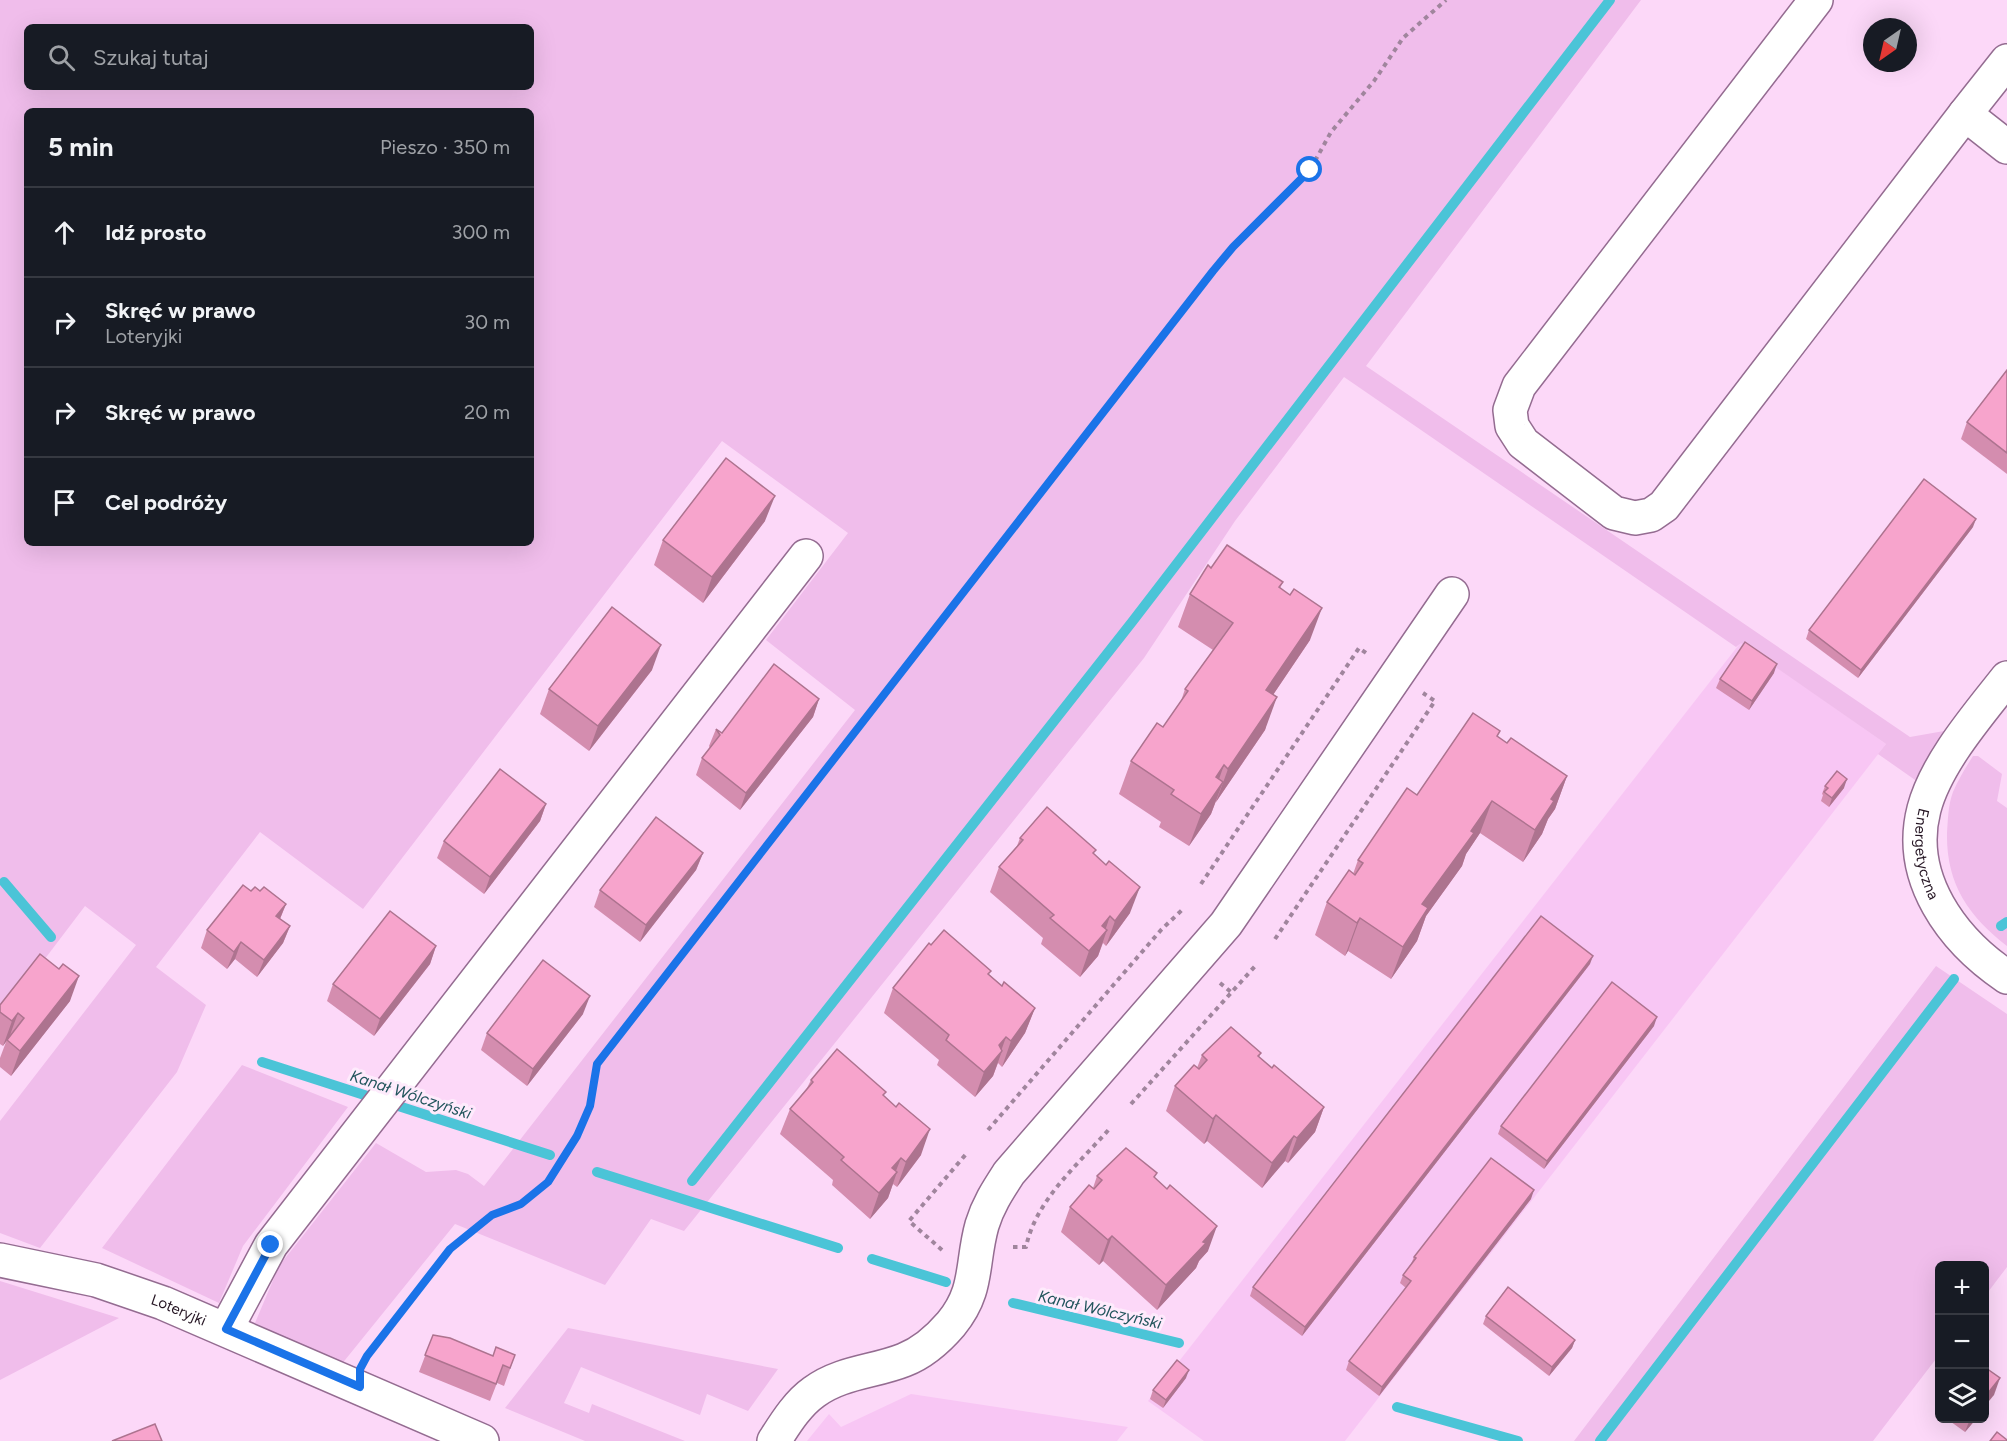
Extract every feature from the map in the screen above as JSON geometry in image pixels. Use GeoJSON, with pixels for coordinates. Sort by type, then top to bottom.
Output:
{"type":"FeatureCollection","features":[{"type":"Feature","properties":{"kind":"street"},"geometry":{"type":"LineString","coordinates":[[1816,0],[1519,386],[1510,410],[1512,426],[1523,443],[1614,513],[1635,518],[1650,515],[1664,506],[2007,61]]}},
{"type":"Feature","properties":{"kind":"street"},"geometry":{"type":"LineString","coordinates":[[1965,114],[2007,147]]}},
{"type":"Feature","properties":{"kind":"street"},"geometry":{"type":"LineString","coordinates":[[226,1329],[271,1245],[806,556]]}},
{"type":"Feature","properties":{"kind":"street"},"geometry":{"type":"LineString","coordinates":[[774,1441],[787,1420],[812,1393],[840,1377],[905,1360],[931,1344],[951,1323],[969,1297],[982,1227],[993,1196],[1010,1173],[1226,924],[1452,594]]}},
{"type":"Feature","properties":{"kind":"street","name":"Energetyczna"},"geometry":{"type":"LineString","coordinates":[[2003,683],[1943,765],[1924,808],[1919,851],[1930,893],[1953,927],[1980,959],[2007,977]]}},
{"type":"Feature","properties":{"kind":"street","name":"Loteryjki"},"geometry":{"type":"LineString","coordinates":[[0,1260],[96,1280],[226,1329],[482,1441]]}},
{"type":"Feature","properties":{"kind":"path"},"geometry":{"type":"LineString","coordinates":[[360,1387],[360,1369],[367,1356],[450,1249],[492,1215],[521,1204],[548,1182],[577,1136],[590,1106],[597,1064],[1213,271],[1233,247],[1310,170],[1331,132],[1374,81],[1402,38],[1446,0]]}},
{"type":"Feature","properties":{"kind":"path"},"geometry":{"type":"LineString","coordinates":[[1201,884],[1359,648],[1376,660]]}},
{"type":"Feature","properties":{"kind":"path"},"geometry":{"type":"LineString","coordinates":[[1275,939],[1435,701],[1419,689]]}},
{"type":"Feature","properties":{"kind":"path"},"geometry":{"type":"LineString","coordinates":[[988,1130],[1161,930],[1182,910]]}},
{"type":"Feature","properties":{"kind":"path"},"geometry":{"type":"LineString","coordinates":[[1131,1104],[1257,964]]}},
{"type":"Feature","properties":{"kind":"path"},"geometry":{"type":"LineString","coordinates":[[947,1253],[909,1221],[967,1153]]}},
{"type":"Feature","properties":{"kind":"shaded area"},"geometry":{"type":"Polygon","coordinates":[[[0,0],[1641,0],[1366,366],[1910,737],[1944,731],[1930,753],[1918,782],[1878,754],[1886,744],[1741,643],[1736,647],[1344,377],[1235,521],[1144,658],[684,1231],[651,1219],[605,1285],[455,1224],[341,1365],[255,1323],[279,1266],[376,1143],[426,1172],[456,1170],[468,1174],[484,1186],[855,710],[766,640],[848,533],[722,441],[363,909],[260,832],[156,967],[206,1005],[177,1072],[40,1248],[0,1233],[0,1121],[136,945],[85,906],[0,1018],[0,0]]]}},
{"type":"Feature","properties":{"kind":"shaded area"},"geometry":{"type":"Polygon","coordinates":[[[1741,642],[1886,744],[1345,1441],[1204,1441],[1148,1401],[1741,642]]]}},
{"type":"Feature","properties":{"kind":"shaded area"},"geometry":{"type":"Polygon","coordinates":[[[1973,756],[1978,756],[2002,774],[1997,801],[2007,808],[2007,946],[1981,923],[1971,910],[1955,883],[1950,868],[1947,833],[1950,802],[1957,783],[1973,756]]]}},
{"type":"Feature","properties":{"kind":"shaded area"},"geometry":{"type":"Polygon","coordinates":[[[1936,966],[2007,1014],[2007,1267],[1989,1291],[1989,1261],[1935,1261],[1935,1360],[1873,1441],[1574,1441],[1936,966]]]}},
{"type":"Feature","properties":{"kind":"shaded area"},"geometry":{"type":"Polygon","coordinates":[[[242,1065],[348,1107],[243,1246],[219,1303],[102,1248],[242,1065]]]}},
{"type":"Feature","properties":{"kind":"shaded area"},"geometry":{"type":"Polygon","coordinates":[[[0,1281],[119,1318],[0,1380],[0,1281]]]}},
{"type":"Feature","properties":{"kind":"shaded area"},"geometry":{"type":"Polygon","coordinates":[[[568,1328],[778,1369],[748,1411],[707,1394],[700,1415],[581,1367],[564,1403],[589,1413],[592,1404],[685,1441],[585,1441],[505,1408],[568,1328]]]}},
{"type":"Feature","properties":{"kind":"shaded area"},"geometry":{"type":"Polygon","coordinates":[[[911,1394],[1128,1427],[1117,1441],[807,1441],[829,1414],[841,1427],[911,1394]]]}},
{"type":"Feature","properties":{"kind":"building"},"geometry":{"type":"Polygon","coordinates":[[[2007,370],[2007,453],[1967,422],[2007,370]]]}},
{"type":"Feature","properties":{"kind":"building"},"geometry":{"type":"Polygon","coordinates":[[[726,458],[775,496],[712,577],[663,540],[726,458]]]}},
{"type":"Feature","properties":{"kind":"building"},"geometry":{"type":"Polygon","coordinates":[[[1924,479],[1976,519],[1861,670],[1809,630],[1924,479]]]}},
{"type":"Feature","properties":{"kind":"building"},"geometry":{"type":"Polygon","coordinates":[[[1227,545],[1283,582],[1279,587],[1290,595],[1294,589],[1322,608],[1266,690],[1277,697],[1228,769],[1224,765],[1216,777],[1223,782],[1201,814],[1171,794],[1174,790],[1131,761],[1157,723],[1163,727],[1188,691],[1185,689],[1233,623],[1190,594],[1208,565],[1211,568],[1227,545]]]}},
{"type":"Feature","properties":{"kind":"building"},"geometry":{"type":"Polygon","coordinates":[[[612,607],[661,645],[598,726],[549,689],[612,607]]]}},
{"type":"Feature","properties":{"kind":"building"},"geometry":{"type":"Polygon","coordinates":[[[1745,642],[1777,664],[1752,701],[1720,679],[1745,642]]]}},
{"type":"Feature","properties":{"kind":"building"},"geometry":{"type":"Polygon","coordinates":[[[774,664],[819,699],[746,793],[702,758],[720,735],[716,729],[722,733],[774,664]]]}},
{"type":"Feature","properties":{"kind":"building"},"geometry":{"type":"Polygon","coordinates":[[[1473,713],[1500,731],[1497,736],[1507,743],[1511,738],[1567,776],[1551,799],[1554,801],[1535,830],[1492,801],[1471,831],[1474,833],[1422,904],[1428,908],[1403,947],[1360,918],[1357,923],[1327,902],[1349,870],[1355,875],[1363,863],[1358,860],[1407,788],[1417,795],[1473,713]]]}},
{"type":"Feature","properties":{"kind":"building"},"geometry":{"type":"Polygon","coordinates":[[[500,769],[546,804],[490,877],[444,841],[500,769]]]}},
{"type":"Feature","properties":{"kind":"building"},"geometry":{"type":"Polygon","coordinates":[[[1837,771],[1847,779],[1832,798],[1824,792],[1828,788],[1825,786],[1837,771]]]}},
{"type":"Feature","properties":{"kind":"building"},"geometry":{"type":"Polygon","coordinates":[[[1047,807],[1096,850],[1093,853],[1106,865],[1109,861],[1140,887],[1115,921],[1110,916],[1102,926],[1107,930],[1089,951],[1050,918],[1054,915],[999,867],[1023,840],[1020,838],[1047,807]]]}},
{"type":"Feature","properties":{"kind":"building"},"geometry":{"type":"Polygon","coordinates":[[[656,817],[703,853],[646,925],[600,890],[656,817]]]}},
{"type":"Feature","properties":{"kind":"building"},"geometry":{"type":"Polygon","coordinates":[[[243,885],[251,891],[255,887],[260,891],[264,887],[286,904],[276,916],[290,926],[264,960],[241,942],[234,952],[207,930],[243,885]]]}},
{"type":"Feature","properties":{"kind":"building"},"geometry":{"type":"Polygon","coordinates":[[[390,911],[436,946],[380,1019],[333,984],[390,911]]]}},
{"type":"Feature","properties":{"kind":"building"},"geometry":{"type":"Polygon","coordinates":[[[1541,916],[1593,956],[1305,1327],[1253,1287],[1541,916]]]}},
{"type":"Feature","properties":{"kind":"building"},"geometry":{"type":"Polygon","coordinates":[[[944,930],[991,971],[988,974],[1002,986],[1004,982],[1035,1008],[1011,1041],[1006,1037],[999,1045],[1002,1051],[984,1072],[946,1040],[949,1035],[893,988],[929,943],[931,945],[944,930]]]}},
{"type":"Feature","properties":{"kind":"building"},"geometry":{"type":"Polygon","coordinates":[[[40,954],[59,969],[63,964],[79,976],[20,1051],[7,1040],[24,1018],[18,1013],[12,1021],[0,1012],[0,1005],[40,954]]]}},
{"type":"Feature","properties":{"kind":"building"},"geometry":{"type":"Polygon","coordinates":[[[543,960],[590,996],[533,1069],[487,1033],[543,960]]]}},
{"type":"Feature","properties":{"kind":"building"},"geometry":{"type":"Polygon","coordinates":[[[1612,982],[1657,1017],[1547,1161],[1501,1126],[1612,982]]]}},
{"type":"Feature","properties":{"kind":"building"},"geometry":{"type":"Polygon","coordinates":[[[1231,1027],[1261,1053],[1258,1056],[1272,1068],[1274,1065],[1324,1107],[1297,1138],[1294,1136],[1272,1163],[1216,1115],[1213,1119],[1175,1086],[1194,1065],[1199,1069],[1207,1060],[1202,1055],[1231,1027]]]}},
{"type":"Feature","properties":{"kind":"building"},"geometry":{"type":"Polygon","coordinates":[[[837,1049],[886,1092],[883,1095],[896,1107],[899,1103],[930,1129],[906,1162],[901,1158],[892,1168],[897,1172],[879,1193],[841,1160],[844,1157],[790,1109],[837,1049]]]}},
{"type":"Feature","properties":{"kind":"building"},"geometry":{"type":"Polygon","coordinates":[[[1126,1148],[1157,1173],[1154,1177],[1167,1189],[1170,1185],[1217,1226],[1203,1242],[1206,1243],[1166,1285],[1112,1236],[1108,1240],[1070,1207],[1089,1185],[1094,1189],[1102,1180],[1097,1176],[1126,1148]]]}},
{"type":"Feature","properties":{"kind":"building"},"geometry":{"type":"Polygon","coordinates":[[[1491,1158],[1534,1190],[1382,1387],[1349,1361],[1411,1281],[1403,1275],[1416,1258],[1414,1257],[1491,1158]]]}},
{"type":"Feature","properties":{"kind":"building"},"geometry":{"type":"Polygon","coordinates":[[[1508,1287],[1575,1340],[1552,1367],[1486,1316],[1508,1287]]]}},
{"type":"Feature","properties":{"kind":"building"},"geometry":{"type":"Polygon","coordinates":[[[433,1335],[450,1338],[493,1356],[496,1347],[515,1355],[510,1368],[503,1365],[496,1384],[425,1355],[433,1335]]]}},
{"type":"Feature","properties":{"kind":"building"},"geometry":{"type":"Polygon","coordinates":[[[1177,1360],[1189,1370],[1166,1400],[1153,1390],[1177,1360]]]}},
{"type":"Feature","properties":{"kind":"building"},"geometry":{"type":"Polygon","coordinates":[[[1989,1370],[2000,1378],[1989,1392],[1989,1370]]]}},
{"type":"Feature","properties":{"kind":"building"},"geometry":{"type":"Polygon","coordinates":[[[155,1424],[162,1441],[112,1441],[155,1424]]]}},
{"type":"Feature","properties":{"kind":"building"},"geometry":{"type":"Polygon","coordinates":[[[1997,1432],[2007,1440],[2007,1441],[1990,1441],[1997,1432]]]}},
{"type":"Feature","properties":{"kind":"waterway"},"geometry":{"type":"LineString","coordinates":[[692,1181],[1132,622],[1610,0]]}},
{"type":"Feature","properties":{"kind":"waterway","name":"Kanał Wólczyński"},"geometry":{"type":"LineString","coordinates":[[4,882],[51,937]]}},
{"type":"Feature","properties":{"kind":"waterway"},"geometry":{"type":"LineString","coordinates":[[2001,926],[2007,922]]}},
{"type":"Feature","properties":{"kind":"waterway"},"geometry":{"type":"LineString","coordinates":[[1600,1441],[1954,979]]}},
{"type":"Feature","properties":{"kind":"waterway","name":"Kanał Wólczyński"},"geometry":{"type":"LineString","coordinates":[[262,1062],[550,1155]]}},
{"type":"Feature","properties":{"kind":"waterway","name":"Kanał Wólczyński"},"geometry":{"type":"LineString","coordinates":[[597,1172],[838,1248]]}},
{"type":"Feature","properties":{"kind":"waterway","name":"Kanał Wólczyński"},"geometry":{"type":"LineString","coordinates":[[872,1259],[946,1282]]}},
{"type":"Feature","properties":{"kind":"waterway","name":"Kanał Wólczyński"},"geometry":{"type":"LineString","coordinates":[[1013,1303],[1179,1343]]}},
{"type":"Feature","properties":{"kind":"waterway","name":"Kanał Wólczyński"},"geometry":{"type":"LineString","coordinates":[[1397,1407],[1518,1441]]}},
{"type":"Feature","properties":{"kind":"route"},"geometry":{"type":"LineString","coordinates":[[271,1245],[226,1329],[360,1387],[360,1369],[367,1356],[450,1249],[492,1215],[521,1204],[548,1182],[577,1136],[590,1106],[597,1064],[1213,271],[1233,247],[1310,170]]}}]}
